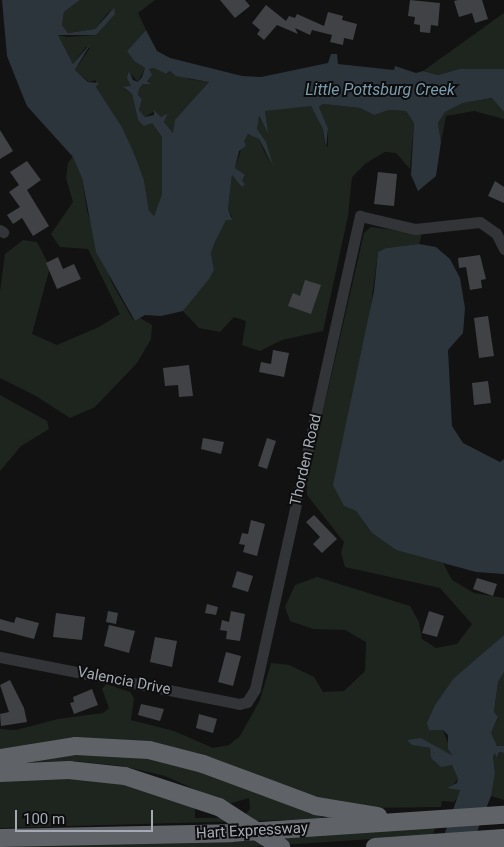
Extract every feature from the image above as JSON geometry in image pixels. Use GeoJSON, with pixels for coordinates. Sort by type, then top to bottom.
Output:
{"type":"FeatureCollection","features":[{"type":"Feature","properties":{"kind":"highway"},"geometry":{"type":"LineString","coordinates":[[0,758],[76,746],[149,750],[202,764],[316,806],[369,815],[441,820]]}},
{"type":"Feature","properties":{"kind":"highway"},"geometry":{"type":"LineString","coordinates":[[0,773],[69,770],[125,776],[219,807],[281,847]]}},
{"type":"Feature","properties":{"kind":"highway","name":"Hart Expressway"},"geometry":{"type":"LineString","coordinates":[[0,838],[230,832],[497,815]]}},
{"type":"Feature","properties":{"kind":"highway"},"geometry":{"type":"LineString","coordinates":[[376,847],[504,838]]}},
{"type":"Feature","properties":{"kind":"street","name":"Thorden Road"},"geometry":{"type":"LineString","coordinates":[[247,702],[255,688],[360,216],[415,229],[480,222],[496,233],[504,250]]}},
{"type":"Feature","properties":{"kind":"street","name":"Valencia Drive"},"geometry":{"type":"LineString","coordinates":[[0,657],[239,704],[247,702]]}},
{"type":"Feature","properties":{"kind":"shaded area"},"geometry":{"type":"Polygon","coordinates":[[[80,0],[155,0],[138,13],[146,30],[127,51],[134,61],[145,68],[138,82],[129,72],[132,86],[124,89],[132,94],[138,120],[152,123],[162,137],[162,194],[154,216],[149,212],[144,180],[122,127],[96,87],[96,80],[89,82],[75,70],[90,48],[86,47],[73,64],[58,35],[67,37],[96,35],[111,9],[95,29],[68,33],[62,25],[64,12],[80,0]]]}},
{"type":"Feature","properties":{"kind":"shaded area"},"geometry":{"type":"Polygon","coordinates":[[[504,13],[504,69],[459,69],[438,75],[423,71],[504,13]]]}},
{"type":"Feature","properties":{"kind":"shaded area"},"geometry":{"type":"Polygon","coordinates":[[[154,68],[166,74],[170,71],[189,79],[209,82],[179,118],[173,133],[164,122],[168,113],[161,117],[155,111],[145,117],[139,110],[142,99],[138,95],[139,89],[143,84],[150,82],[147,81],[149,69],[154,68]]]}},
{"type":"Feature","properties":{"kind":"shaded area"},"geometry":{"type":"Polygon","coordinates":[[[493,98],[504,112],[504,119],[474,111],[446,116],[441,142],[438,123],[445,112],[463,103],[493,98]]]}},
{"type":"Feature","properties":{"kind":"shaded area"},"geometry":{"type":"Polygon","coordinates":[[[323,104],[360,108],[374,115],[389,110],[406,111],[414,123],[410,169],[396,153],[385,152],[366,163],[352,177],[348,216],[323,331],[282,340],[260,351],[242,345],[246,321],[234,317],[220,332],[199,328],[183,311],[214,270],[211,253],[226,219],[232,217],[228,209],[232,175],[240,184],[245,176],[235,168],[246,135],[253,134],[259,139],[270,165],[257,129],[258,116],[267,130],[265,111],[306,105],[311,106],[315,113],[323,129],[325,147],[328,146],[328,128],[319,107],[323,104]]]}},
{"type":"Feature","properties":{"kind":"shaded area"},"geometry":{"type":"Polygon","coordinates":[[[73,156],[82,178],[87,211],[111,281],[132,318],[135,321],[140,318],[152,325],[151,339],[137,363],[95,407],[70,418],[36,396],[0,378],[0,292],[5,254],[23,240],[37,242],[50,267],[32,334],[57,345],[99,327],[120,314],[88,249],[60,247],[51,234],[73,202],[66,178],[68,163],[73,156]]]}},
{"type":"Feature","properties":{"kind":"shaded area"},"geometry":{"type":"Polygon","coordinates":[[[371,227],[422,234],[419,244],[386,248],[378,252],[344,506],[356,511],[372,533],[396,550],[443,563],[452,580],[474,593],[504,598],[504,635],[454,678],[429,730],[443,730],[453,756],[451,758],[421,738],[414,745],[430,748],[452,765],[458,779],[453,785],[460,790],[457,798],[454,802],[442,801],[441,807],[368,808],[333,803],[178,750],[0,751],[0,729],[16,730],[58,719],[103,713],[109,708],[102,689],[106,684],[130,692],[134,698],[131,720],[174,731],[213,748],[229,745],[240,736],[260,700],[271,663],[289,665],[314,677],[323,692],[344,691],[365,671],[366,642],[345,630],[313,629],[290,621],[285,607],[295,585],[317,577],[410,606],[419,622],[422,639],[436,648],[457,644],[472,624],[440,588],[345,567],[341,553],[344,542],[307,495],[307,481],[364,233],[371,227]]]}},
{"type":"Feature","properties":{"kind":"shaded area"},"geometry":{"type":"Polygon","coordinates":[[[0,395],[47,421],[49,429],[21,446],[0,471],[0,395]]]}},
{"type":"Feature","properties":{"kind":"shaded area"},"geometry":{"type":"Polygon","coordinates":[[[504,672],[504,746],[501,748],[493,742],[491,733],[498,718],[494,713],[498,682],[504,672]]]}},
{"type":"Feature","properties":{"kind":"shaded area"},"geometry":{"type":"Polygon","coordinates":[[[499,752],[504,753],[504,800],[491,796],[490,791],[495,771],[493,757],[495,753],[498,758],[499,752]]]}},
{"type":"Feature","properties":{"kind":"shaded area"},"geometry":{"type":"Polygon","coordinates":[[[59,754],[159,755],[321,815],[322,819],[0,828],[0,782],[21,779],[78,778],[131,786],[195,804],[195,818],[234,818],[245,815],[250,809],[249,798],[228,804],[165,776],[122,766],[74,761],[37,762],[37,758],[59,754]]]}},
{"type":"Feature","properties":{"kind":"shaded area"},"geometry":{"type":"Polygon","coordinates":[[[435,828],[433,835],[249,847],[0,847],[435,828]]]}},
{"type":"Feature","properties":{"kind":"water","name":"Little Pottsburg Creek"},"geometry":{"type":"Polygon","coordinates":[[[2,0],[80,0],[64,12],[62,25],[68,33],[95,29],[114,8],[115,14],[96,35],[58,35],[73,64],[91,43],[75,70],[88,82],[99,83],[96,87],[122,127],[135,156],[144,180],[149,211],[154,216],[162,194],[162,137],[152,123],[144,126],[138,120],[132,94],[123,87],[131,86],[127,78],[129,71],[133,80],[138,82],[142,77],[145,68],[134,61],[127,51],[146,30],[157,51],[170,58],[242,76],[261,77],[328,63],[331,54],[337,54],[338,64],[394,70],[395,66],[416,73],[423,71],[438,75],[459,69],[504,69],[504,112],[492,98],[463,103],[445,112],[438,123],[441,142],[436,176],[418,191],[411,175],[414,123],[406,111],[389,110],[374,115],[360,108],[323,104],[319,107],[328,128],[326,149],[323,129],[311,106],[265,111],[268,133],[259,116],[257,129],[266,142],[273,165],[259,139],[248,134],[244,141],[246,146],[239,151],[235,168],[245,175],[242,181],[245,184],[242,187],[232,175],[228,209],[232,220],[226,220],[215,242],[211,253],[214,270],[209,279],[183,311],[161,316],[145,315],[135,321],[96,252],[82,178],[73,157],[27,106],[7,56],[2,0]],[[154,68],[149,69],[152,75],[147,81],[151,84],[143,84],[139,89],[138,95],[142,99],[139,110],[145,117],[154,115],[154,110],[161,117],[168,113],[164,122],[173,133],[175,120],[209,82],[176,76],[170,71],[166,74],[154,68]]]}},
{"type":"Feature","properties":{"kind":"water"},"geometry":{"type":"Polygon","coordinates":[[[419,244],[436,247],[450,259],[460,278],[465,308],[463,333],[448,350],[452,426],[463,443],[500,462],[504,459],[504,574],[476,572],[396,550],[372,533],[356,511],[344,506],[333,485],[374,291],[378,252],[386,248],[419,244]]]}},
{"type":"Feature","properties":{"kind":"water"},"geometry":{"type":"Polygon","coordinates":[[[504,635],[504,672],[498,682],[494,712],[498,717],[491,733],[497,746],[504,746],[504,753],[499,752],[497,758],[495,753],[493,757],[495,772],[491,796],[471,847],[440,847],[460,790],[447,788],[457,783],[458,779],[452,765],[441,767],[431,758],[430,748],[412,745],[407,740],[421,738],[453,756],[448,749],[448,735],[443,730],[429,730],[427,723],[435,705],[454,678],[504,635]]]}},
{"type":"Feature","properties":{"kind":"building"},"geometry":{"type":"Polygon","coordinates":[[[220,0],[245,0],[250,6],[235,18],[220,0]]]}},
{"type":"Feature","properties":{"kind":"building"},"geometry":{"type":"Polygon","coordinates":[[[410,0],[440,3],[438,26],[431,25],[430,33],[420,32],[420,25],[414,24],[415,17],[408,16],[410,0]]]}},
{"type":"Feature","properties":{"kind":"building"},"geometry":{"type":"Polygon","coordinates":[[[482,0],[488,19],[475,23],[472,13],[459,17],[454,1],[482,0]]]}},
{"type":"Feature","properties":{"kind":"building"},"geometry":{"type":"Polygon","coordinates":[[[266,5],[286,21],[289,16],[295,18],[297,14],[324,26],[328,12],[343,16],[342,20],[357,24],[353,40],[344,38],[343,45],[330,42],[332,35],[312,30],[310,35],[295,28],[298,34],[277,25],[264,40],[257,34],[260,30],[252,23],[266,5]]]}},
{"type":"Feature","properties":{"kind":"building"},"geometry":{"type":"Polygon","coordinates":[[[0,130],[13,151],[0,159],[0,130]]]}},
{"type":"Feature","properties":{"kind":"building"},"geometry":{"type":"Polygon","coordinates":[[[27,161],[41,180],[27,190],[49,226],[33,236],[22,218],[13,224],[7,215],[20,207],[9,192],[19,185],[10,172],[27,161]]]}},
{"type":"Feature","properties":{"kind":"building"},"geometry":{"type":"Polygon","coordinates":[[[378,172],[397,174],[394,206],[374,204],[378,172]]]}},
{"type":"Feature","properties":{"kind":"building"},"geometry":{"type":"Polygon","coordinates":[[[495,181],[504,187],[504,203],[488,196],[495,181]]]}},
{"type":"Feature","properties":{"kind":"building"},"geometry":{"type":"Polygon","coordinates":[[[480,255],[486,279],[481,280],[482,288],[470,290],[466,267],[459,268],[458,258],[480,255]]]}},
{"type":"Feature","properties":{"kind":"building"},"geometry":{"type":"Polygon","coordinates":[[[58,257],[63,269],[74,264],[81,279],[57,289],[46,263],[58,257]]]}},
{"type":"Feature","properties":{"kind":"building"},"geometry":{"type":"Polygon","coordinates":[[[305,280],[321,285],[311,314],[288,306],[293,293],[300,296],[305,280]]]}},
{"type":"Feature","properties":{"kind":"building"},"geometry":{"type":"Polygon","coordinates":[[[488,316],[494,356],[479,358],[474,318],[488,316]]]}},
{"type":"Feature","properties":{"kind":"building"},"geometry":{"type":"Polygon","coordinates":[[[273,350],[289,353],[284,377],[259,372],[261,362],[271,364],[273,350]]]}},
{"type":"Feature","properties":{"kind":"building"},"geometry":{"type":"Polygon","coordinates":[[[189,365],[193,396],[179,397],[178,385],[165,386],[163,368],[189,365]]]}},
{"type":"Feature","properties":{"kind":"building"},"geometry":{"type":"Polygon","coordinates":[[[488,381],[491,403],[474,405],[472,383],[488,381]]]}},
{"type":"Feature","properties":{"kind":"building"},"geometry":{"type":"Polygon","coordinates":[[[203,438],[224,442],[221,454],[201,449],[203,438]]]}},
{"type":"Feature","properties":{"kind":"building"},"geometry":{"type":"Polygon","coordinates":[[[267,438],[276,441],[267,469],[258,466],[267,438]]]}},
{"type":"Feature","properties":{"kind":"building"},"geometry":{"type":"Polygon","coordinates":[[[314,515],[337,539],[322,553],[313,544],[320,537],[306,522],[314,515]]]}},
{"type":"Feature","properties":{"kind":"building"},"geometry":{"type":"Polygon","coordinates":[[[251,520],[265,524],[257,556],[243,552],[245,545],[239,544],[242,533],[248,534],[251,520]]]}},
{"type":"Feature","properties":{"kind":"building"},"geometry":{"type":"Polygon","coordinates":[[[237,571],[253,576],[248,592],[232,587],[237,571]]]}},
{"type":"Feature","properties":{"kind":"building"},"geometry":{"type":"Polygon","coordinates":[[[477,578],[497,584],[493,596],[473,589],[477,578]]]}},
{"type":"Feature","properties":{"kind":"building"},"geometry":{"type":"Polygon","coordinates":[[[207,604],[218,607],[216,615],[205,613],[207,604]]]}},
{"type":"Feature","properties":{"kind":"building"},"geometry":{"type":"Polygon","coordinates":[[[108,611],[118,613],[116,624],[106,622],[108,611]]]}},
{"type":"Feature","properties":{"kind":"building"},"geometry":{"type":"Polygon","coordinates":[[[231,611],[245,614],[240,641],[226,639],[227,631],[220,630],[222,620],[229,622],[231,611]]]}},
{"type":"Feature","properties":{"kind":"building"},"geometry":{"type":"Polygon","coordinates":[[[429,611],[444,616],[437,637],[422,633],[429,611]]]}},
{"type":"Feature","properties":{"kind":"building"},"geometry":{"type":"Polygon","coordinates":[[[56,613],[85,617],[82,640],[53,637],[56,613]]]}},
{"type":"Feature","properties":{"kind":"building"},"geometry":{"type":"Polygon","coordinates":[[[16,617],[39,623],[34,639],[0,630],[0,619],[14,623],[16,617]]]}},
{"type":"Feature","properties":{"kind":"building"},"geometry":{"type":"Polygon","coordinates":[[[109,625],[135,631],[129,653],[104,646],[109,625]]]}},
{"type":"Feature","properties":{"kind":"building"},"geometry":{"type":"Polygon","coordinates":[[[155,637],[177,641],[172,667],[150,662],[155,637]]]}},
{"type":"Feature","properties":{"kind":"building"},"geometry":{"type":"Polygon","coordinates":[[[226,652],[241,656],[233,686],[218,682],[226,652]]]}},
{"type":"Feature","properties":{"kind":"building"},"geometry":{"type":"Polygon","coordinates":[[[10,680],[24,708],[27,722],[1,726],[0,714],[9,712],[0,685],[10,680]]]}},
{"type":"Feature","properties":{"kind":"building"},"geometry":{"type":"Polygon","coordinates":[[[92,689],[98,705],[74,714],[70,703],[74,702],[73,697],[92,689]]]}},
{"type":"Feature","properties":{"kind":"building"},"geometry":{"type":"Polygon","coordinates":[[[141,704],[164,709],[160,721],[138,715],[141,704]]]}},
{"type":"Feature","properties":{"kind":"building"},"geometry":{"type":"Polygon","coordinates":[[[199,714],[217,719],[213,733],[196,728],[199,714]]]}}]}
